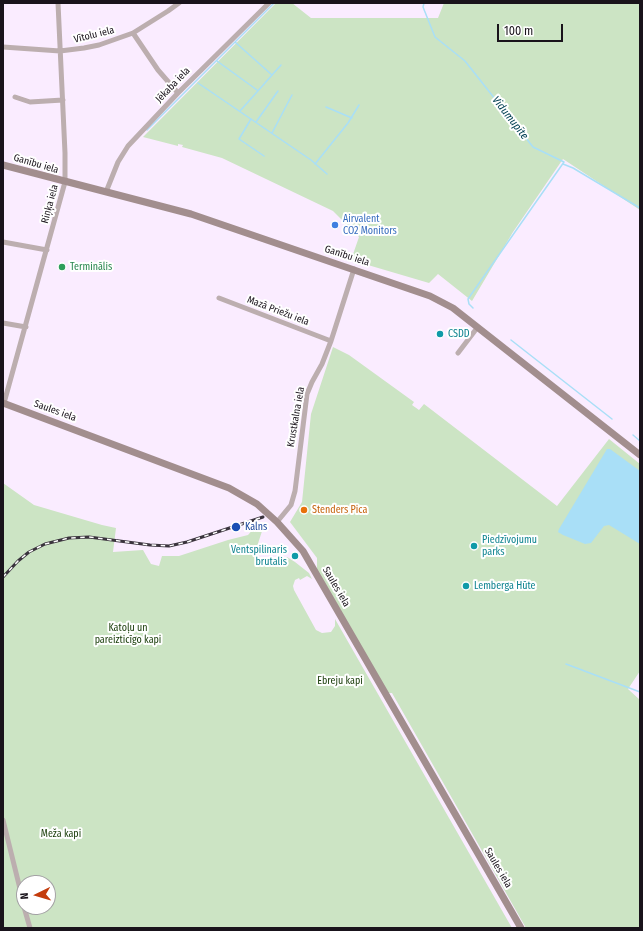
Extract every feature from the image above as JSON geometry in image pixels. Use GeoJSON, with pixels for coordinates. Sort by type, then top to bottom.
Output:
{"type":"FeatureCollection","features":[{"type":"Feature","properties":{"kind":"street","name":"Riņķa iela"},"geometry":{"type":"LineString","coordinates":[[3,403],[26,327],[65,182],[63,100],[58,3]]}},
{"type":"Feature","properties":{"kind":"street","name":"Vītolu iela"},"geometry":{"type":"LineString","coordinates":[[3,47],[60,51],[100,45],[132,33],[179,3]]}},
{"type":"Feature","properties":{"kind":"street","name":"Jēkaba iela"},"geometry":{"type":"LineString","coordinates":[[106,192],[118,162],[128,146],[178,93],[269,3]]}},
{"type":"Feature","properties":{"kind":"street"},"geometry":{"type":"LineString","coordinates":[[132,33],[158,70],[178,93]]}},
{"type":"Feature","properties":{"kind":"street"},"geometry":{"type":"LineString","coordinates":[[14,97],[30,102],[63,100]]}},
{"type":"Feature","properties":{"kind":"street","name":"Ganību iela"},"geometry":{"type":"LineString","coordinates":[[3,165],[191,214],[430,296],[453,308],[640,455]]}},
{"type":"Feature","properties":{"kind":"street"},"geometry":{"type":"LineString","coordinates":[[3,242],[47,250]]}},
{"type":"Feature","properties":{"kind":"street","name":"Krustkalna iela"},"geometry":{"type":"LineString","coordinates":[[277,522],[291,505],[295,491],[308,394],[331,341],[354,269]]}},
{"type":"Feature","properties":{"kind":"street","name":"Mazā Priežu iela"},"geometry":{"type":"LineString","coordinates":[[218,298],[331,341]]}},
{"type":"Feature","properties":{"kind":"street"},"geometry":{"type":"LineString","coordinates":[[3,323],[26,327]]}},
{"type":"Feature","properties":{"kind":"street"},"geometry":{"type":"LineString","coordinates":[[458,353],[477,328]]}},
{"type":"Feature","properties":{"kind":"street","name":"Saules iela"},"geometry":{"type":"LineString","coordinates":[[3,403],[229,488],[257,504],[277,522],[294,540],[305,555],[521,928]]}},
{"type":"Feature","properties":{"kind":"street"},"geometry":{"type":"LineString","coordinates":[[3,820],[16,875]]}},
{"type":"Feature","properties":{"kind":"street"},"geometry":{"type":"LineString","coordinates":[[26,915],[30,928]]}},
{"type":"Feature","properties":{"kind":"green space"},"geometry":{"type":"Polygon","coordinates":[[[276,3],[292,3],[311,18],[438,18],[444,3],[640,3],[640,210],[563,159],[513,232],[472,301],[438,274],[429,283],[351,260],[359,237],[333,211],[222,158],[182,147],[183,145],[178,144],[178,146],[143,137],[276,3]]]}},
{"type":"Feature","properties":{"kind":"green space","name":"Piedzīvojumu parks"},"geometry":{"type":"Polygon","coordinates":[[[333,347],[349,355],[414,402],[412,405],[419,410],[424,404],[557,506],[609,439],[640,464],[640,671],[628,689],[640,700],[640,928],[526,928],[392,693],[388,693],[317,571],[317,558],[290,522],[302,502],[311,414],[333,347]]]}},
{"type":"Feature","properties":{"kind":"green space"},"geometry":{"type":"Polygon","coordinates":[[[3,483],[34,505],[116,528],[113,552],[143,550],[151,564],[159,566],[162,556],[179,556],[248,535],[255,527],[263,528],[254,556],[259,562],[287,557],[309,573],[312,579],[307,576],[300,580],[299,578],[295,580],[293,586],[316,630],[322,633],[331,632],[335,626],[335,619],[512,928],[3,928],[3,483]]]}},
{"type":"Feature","properties":{"kind":"water"},"geometry":{"type":"Polygon","coordinates":[[[607,449],[610,449],[640,471],[640,544],[609,525],[604,526],[591,543],[585,544],[558,532],[607,449]]]}},
{"type":"Feature","properties":{"kind":"waterway"},"geometry":{"type":"LineString","coordinates":[[147,130],[274,3]]}},
{"type":"Feature","properties":{"kind":"waterway","name":"Vidumupīte"},"geometry":{"type":"LineString","coordinates":[[424,3],[423,7],[435,37],[465,61],[533,147],[564,162],[468,299],[469,304],[473,308]]}},
{"type":"Feature","properties":{"kind":"waterway"},"geometry":{"type":"LineString","coordinates":[[235,42],[272,75]]}},
{"type":"Feature","properties":{"kind":"waterway"},"geometry":{"type":"LineString","coordinates":[[217,61],[257,90]]}},
{"type":"Feature","properties":{"kind":"waterway"},"geometry":{"type":"LineString","coordinates":[[240,111],[281,65]]}},
{"type":"Feature","properties":{"kind":"waterway"},"geometry":{"type":"LineString","coordinates":[[198,83],[311,160],[327,174]]}},
{"type":"Feature","properties":{"kind":"waterway"},"geometry":{"type":"LineString","coordinates":[[256,122],[278,91]]}},
{"type":"Feature","properties":{"kind":"waterway"},"geometry":{"type":"LineString","coordinates":[[272,133],[292,95]]}},
{"type":"Feature","properties":{"kind":"waterway"},"geometry":{"type":"LineString","coordinates":[[315,164],[348,123],[359,105]]}},
{"type":"Feature","properties":{"kind":"waterway"},"geometry":{"type":"LineString","coordinates":[[326,107],[352,118]]}},
{"type":"Feature","properties":{"kind":"waterway"},"geometry":{"type":"LineString","coordinates":[[251,119],[239,139],[264,156]]}},
{"type":"Feature","properties":{"kind":"waterway"},"geometry":{"type":"LineString","coordinates":[[563,164],[573,168],[640,208]]}},
{"type":"Feature","properties":{"kind":"waterway"},"geometry":{"type":"LineString","coordinates":[[511,340],[612,419]]}},
{"type":"Feature","properties":{"kind":"waterway"},"geometry":{"type":"LineString","coordinates":[[633,435],[640,441]]}},
{"type":"Feature","properties":{"kind":"waterway"},"geometry":{"type":"LineString","coordinates":[[566,664],[640,692]]}},
{"type":"Feature","properties":{"kind":"railway"},"geometry":{"type":"LineString","coordinates":[[3,577],[29,552],[45,544],[69,538],[89,537],[169,546],[187,542],[263,517]]}},
{"type":"Feature","properties":{"kind":"place","name":"Airvalent CO2 Monitors"},"geometry":{"type":"Point","coordinates":[335,225]}},
{"type":"Feature","properties":{"kind":"place","name":"Terminālis"},"geometry":{"type":"Point","coordinates":[62,267]}},
{"type":"Feature","properties":{"kind":"place","name":"CSDD"},"geometry":{"type":"Point","coordinates":[440,334]}},
{"type":"Feature","properties":{"kind":"place","name":"Stenders Pica"},"geometry":{"type":"Point","coordinates":[304,510]}},
{"type":"Feature","properties":{"kind":"place","name":"Kalns"},"geometry":{"type":"Point","coordinates":[236,527]}},
{"type":"Feature","properties":{"kind":"place","name":"Piedzīvojumu parks"},"geometry":{"type":"Point","coordinates":[474,546]}},
{"type":"Feature","properties":{"kind":"place","name":"Ventspilinaris brutalis"},"geometry":{"type":"Point","coordinates":[295,556]}},
{"type":"Feature","properties":{"kind":"place","name":"Lemberga Hūte"},"geometry":{"type":"Point","coordinates":[466,586]}},
{"type":"Feature","properties":{"kind":"park label","name":"Katoļu un pareizticīgo kapi"},"geometry":{"type":"Point","coordinates":[128,634]}},
{"type":"Feature","properties":{"kind":"park label","name":"Ebreju kapi"},"geometry":{"type":"Point","coordinates":[340,681]}},
{"type":"Feature","properties":{"kind":"park label","name":"Meža kapi"},"geometry":{"type":"Point","coordinates":[61,834]}}]}
